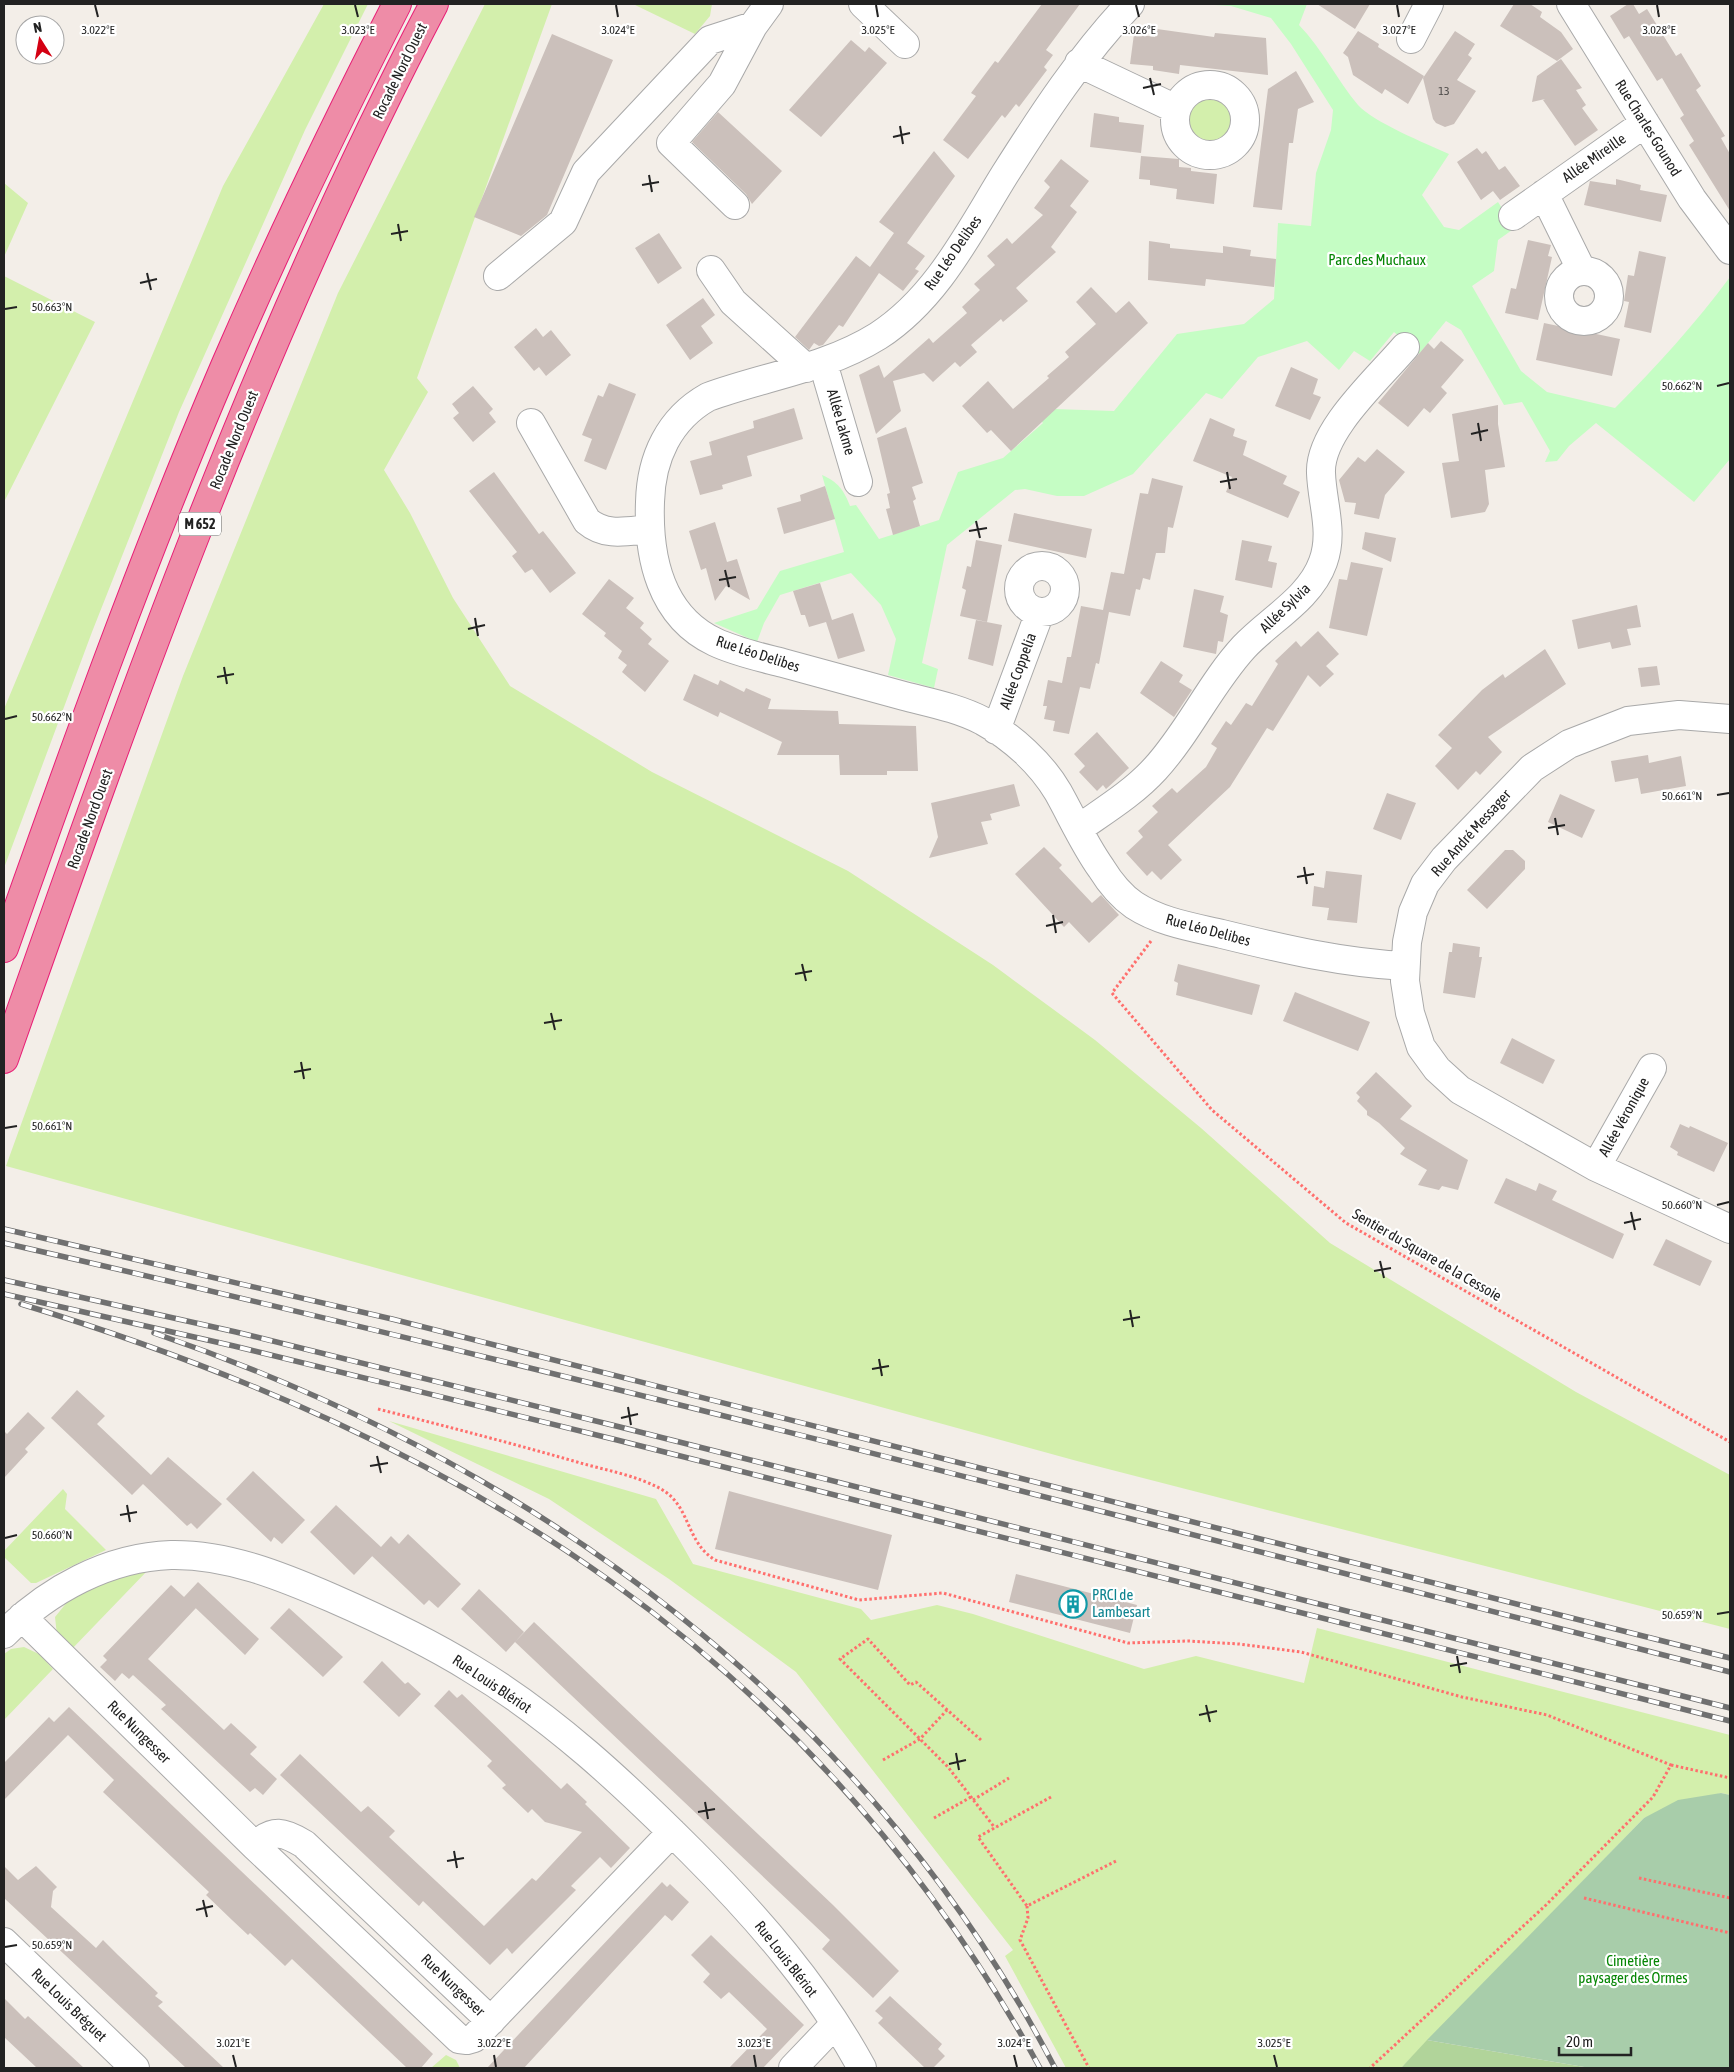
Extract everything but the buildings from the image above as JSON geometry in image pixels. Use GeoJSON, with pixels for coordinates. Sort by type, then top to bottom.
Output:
{"type":"FeatureCollection","features":[{"type":"Feature","properties":{"kind":"highway","name":"M 652"},"geometry":{"type":"LineString","coordinates":[[4,948],[109,660],[204,417],[322,152],[397,4]]}},
{"type":"Feature","properties":{"kind":"highway","name":"Rocade Nord Ouest"},"geometry":{"type":"LineString","coordinates":[[4,1059],[137,688],[230,449],[335,205],[434,4]]}},
{"type":"Feature","properties":{"kind":"street"},"geometry":{"type":"LineString","coordinates":[[735,205],[671,143],[722,84],[753,26],[769,4]]}},
{"type":"Feature","properties":{"kind":"street"},"geometry":{"type":"LineString","coordinates":[[863,4],[905,44]]}},
{"type":"Feature","properties":{"kind":"street","name":"Rue Léo Delibes"},"geometry":{"type":"LineString","coordinates":[[1130,4],[1079,63],[1039,121],[948,265],[930,288],[896,323],[878,335],[815,365],[708,397],[685,413],[666,438],[654,467],[649,529],[650,547],[658,578],[676,610],[699,633],[714,641],[750,654],[954,709],[996,730],[1025,753],[1045,774],[1101,869],[1124,897],[1134,905],[1166,920],[1323,957],[1361,964],[1405,966]]}},
{"type":"Feature","properties":{"kind":"street"},"geometry":{"type":"LineString","coordinates":[[1411,39],[1429,4]]}},
{"type":"Feature","properties":{"kind":"street","name":"Rue Charles Gounod"},"geometry":{"type":"LineString","coordinates":[[1571,4],[1692,199],[1730,250]]}},
{"type":"Feature","properties":{"kind":"street"},"geometry":{"type":"LineString","coordinates":[[498,276],[563,222],[586,172],[710,40],[753,26]]}},
{"type":"Feature","properties":{"kind":"street"},"geometry":{"type":"LineString","coordinates":[[1079,63],[1176,109]]}},
{"type":"Feature","properties":{"kind":"street","name":"Allée Mireille"},"geometry":{"type":"LineString","coordinates":[[1513,216],[1645,123]]}},
{"type":"Feature","properties":{"kind":"street"},"geometry":{"type":"LineString","coordinates":[[1544,194],[1582,271]]}},
{"type":"Feature","properties":{"kind":"street"},"geometry":{"type":"LineString","coordinates":[[711,270],[733,302],[815,365]]}},
{"type":"Feature","properties":{"kind":"street","name":"Allée Sylvia"},"geometry":{"type":"LineString","coordinates":[[1078,829],[1130,793],[1156,768],[1235,657],[1312,584],[1323,564],[1328,540],[1327,512],[1321,471],[1325,446],[1340,422],[1405,347]]}},
{"type":"Feature","properties":{"kind":"street","name":"Allée Lakme"},"geometry":{"type":"LineString","coordinates":[[815,365],[858,482]]}},
{"type":"Feature","properties":{"kind":"street"},"geometry":{"type":"LineString","coordinates":[[531,423],[587,521],[594,527],[612,533],[649,529]]}},
{"type":"Feature","properties":{"kind":"street","name":"Allée Coppelia"},"geometry":{"type":"LineString","coordinates":[[996,730],[1040,612]]}},
{"type":"Feature","properties":{"kind":"street","name":"Rue André Messager"},"geometry":{"type":"LineString","coordinates":[[1730,719],[1680,715],[1628,721],[1589,734],[1569,744],[1532,768],[1434,871],[1413,912],[1406,942],[1405,966],[1406,992],[1412,1020],[1421,1047],[1437,1069],[1460,1090],[1596,1167],[1730,1229]]}},
{"type":"Feature","properties":{"kind":"street","name":"Allée Véronique"},"geometry":{"type":"LineString","coordinates":[[1596,1167],[1652,1068]]}},
{"type":"Feature","properties":{"kind":"street","name":"Rue Louis Blériot"},"geometry":{"type":"LineString","coordinates":[[13,1625],[64,1588],[107,1567],[156,1556],[191,1556],[215,1559],[260,1570],[384,1621],[473,1669],[570,1740],[672,1832],[767,1932],[835,2024],[862,2068]]}},
{"type":"Feature","properties":{"kind":"street","name":"Rue Nungesser"},"geometry":{"type":"LineString","coordinates":[[13,1625],[255,1846],[453,2035],[467,2040],[474,2038],[491,2021],[672,1832]]}},
{"type":"Feature","properties":{"kind":"street","name":"Rue Nungesser"},"geometry":{"type":"LineString","coordinates":[[255,1846],[263,1838],[272,1834],[283,1833],[304,1844],[491,2021]]}},
{"type":"Feature","properties":{"kind":"street","name":"Rue Louis Bréguet"},"geometry":{"type":"LineString","coordinates":[[4,1942],[135,2068]]}},
{"type":"Feature","properties":{"kind":"street"},"geometry":{"type":"LineString","coordinates":[[793,2068],[835,2024]]}},
{"type":"Feature","properties":{"kind":"path","name":"Sentier du Square de la Cessoie"},"geometry":{"type":"LineString","coordinates":[[1166,920],[1112,993],[1212,1110],[1346,1223],[1730,1442]]}},
{"type":"Feature","properties":{"kind":"path"},"geometry":{"type":"LineString","coordinates":[[378,1409],[512,1443],[639,1480],[661,1489],[675,1500],[684,1514],[697,1545],[704,1553],[715,1560],[859,1600],[943,1594],[1128,1643],[1196,1641],[1301,1652],[1462,1697],[1547,1715],[1671,1765],[1730,1778]]}},
{"type":"Feature","properties":{"kind":"path"},"geometry":{"type":"LineString","coordinates":[[981,1740],[916,1682],[910,1685],[868,1639],[840,1659],[948,1767],[995,1828]]}},
{"type":"Feature","properties":{"kind":"path"},"geometry":{"type":"LineString","coordinates":[[883,1760],[920,1739],[947,1710]]}},
{"type":"Feature","properties":{"kind":"path"},"geometry":{"type":"LineString","coordinates":[[1370,2068],[1553,1899],[1653,1796],[1671,1765]]}},
{"type":"Feature","properties":{"kind":"path"},"geometry":{"type":"LineString","coordinates":[[934,1818],[1008,1778]]}},
{"type":"Feature","properties":{"kind":"path"},"geometry":{"type":"LineString","coordinates":[[1051,1797],[978,1837],[1027,1906],[1028,1918],[1020,1940],[1090,2068]]}},
{"type":"Feature","properties":{"kind":"path"},"geometry":{"type":"LineString","coordinates":[[1027,1906],[1116,1861]]}},
{"type":"Feature","properties":{"kind":"path"},"geometry":{"type":"LineString","coordinates":[[1639,1878],[1730,1898]]}},
{"type":"Feature","properties":{"kind":"path"},"geometry":{"type":"LineString","coordinates":[[1584,1898],[1730,1933]]}},
{"type":"Feature","properties":{"kind":"green space"},"geometry":{"type":"Polygon","coordinates":[[[324,4],[368,4],[305,130],[179,412],[92,632],[4,868],[4,709],[223,186],[324,4]]]}},
{"type":"Feature","properties":{"kind":"green space"},"geometry":{"type":"Polygon","coordinates":[[[485,4],[552,4],[417,378],[428,392],[384,470],[410,513],[453,598],[510,686],[652,772],[848,871],[993,965],[1095,1040],[1201,1128],[1330,1243],[1576,1392],[1730,1475],[1730,1629],[1077,1461],[6,1166],[183,676],[338,293],[485,4]]]}},
{"type":"Feature","properties":{"kind":"green space"},"geometry":{"type":"Polygon","coordinates":[[[633,4],[712,4],[710,16],[695,34],[633,4]]]}},
{"type":"Feature","properties":{"kind":"green space","name":"Parc des Muchaux"},"geometry":{"type":"Polygon","coordinates":[[[1199,4],[1307,4],[1299,25],[1358,105],[1365,112],[1414,139],[1449,154],[1422,195],[1444,227],[1459,230],[1498,202],[1515,228],[1498,240],[1494,271],[1472,286],[1521,371],[1547,392],[1615,408],[1675,344],[1730,277],[1730,459],[1694,502],[1596,423],[1569,446],[1557,461],[1545,462],[1550,451],[1522,402],[1504,405],[1461,330],[1446,321],[1419,354],[1394,332],[1370,361],[1354,351],[1339,370],[1307,341],[1258,357],[1222,399],[1206,393],[1133,474],[1084,496],[1057,496],[1025,489],[1015,490],[947,545],[922,663],[938,669],[934,688],[888,675],[896,639],[881,605],[851,573],[780,595],[764,623],[757,642],[714,623],[757,609],[780,571],[844,552],[822,475],[840,487],[850,506],[856,505],[879,539],[939,520],[958,472],[1003,458],[1043,423],[1026,403],[1054,409],[1114,411],[1177,334],[1244,324],[1274,299],[1278,223],[1311,226],[1316,173],[1331,130],[1333,110],[1291,44],[1271,18],[1231,6],[1199,4]]]}},
{"type":"Feature","properties":{"kind":"green space"},"geometry":{"type":"Polygon","coordinates":[[[1207,97],[1215,97],[1227,103],[1233,119],[1227,135],[1215,141],[1207,141],[1195,135],[1189,123],[1189,115],[1195,103],[1207,97]]]}},
{"type":"Feature","properties":{"kind":"green space"},"geometry":{"type":"Polygon","coordinates":[[[4,183],[28,203],[4,257],[4,183]]]}},
{"type":"Feature","properties":{"kind":"green space"},"geometry":{"type":"Polygon","coordinates":[[[4,276],[95,322],[4,502],[4,276]]]}},
{"type":"Feature","properties":{"kind":"green space"},"geometry":{"type":"Polygon","coordinates":[[[389,1421],[656,1499],[693,1564],[861,1609],[871,1620],[937,1605],[973,1614],[1144,1669],[1196,1656],[1304,1683],[1317,1628],[1730,1735],[1730,1795],[1721,1793],[1644,1818],[1401,2068],[1066,2068],[1005,1956],[1013,1950],[796,1672],[669,1579],[549,1499],[389,1421]]]}},
{"type":"Feature","properties":{"kind":"green space"},"geometry":{"type":"Polygon","coordinates":[[[63,1489],[67,1494],[65,1509],[106,1550],[36,1583],[31,1583],[4,1557],[4,1551],[63,1489]]]}},
{"type":"Feature","properties":{"kind":"green space"},"geometry":{"type":"Polygon","coordinates":[[[149,1569],[70,1651],[57,1635],[55,1617],[68,1601],[113,1579],[149,1569]]]}},
{"type":"Feature","properties":{"kind":"green space"},"geometry":{"type":"Polygon","coordinates":[[[24,1647],[39,1654],[53,1669],[4,1720],[4,1654],[11,1649],[24,1647]]]}},
{"type":"Feature","properties":{"kind":"green space","name":"Cimetière paysager des Ormes"},"geometry":{"type":"Polygon","coordinates":[[[1721,1793],[1730,1795],[1730,2068],[1590,2068],[1427,2040],[1644,1818],[1678,1800],[1721,1793]]]}},
{"type":"Feature","properties":{"kind":"green space"},"geometry":{"type":"Polygon","coordinates":[[[1427,2040],[1590,2068],[1401,2068],[1427,2040]]]}},
{"type":"Feature","properties":{"kind":"green space"},"geometry":{"type":"Polygon","coordinates":[[[446,2055],[456,2060],[460,2068],[431,2068],[446,2055]]]}},
{"type":"Feature","properties":{"kind":"railway"},"geometry":{"type":"LineString","coordinates":[[4,1229],[392,1319],[1730,1658]]}},
{"type":"Feature","properties":{"kind":"railway"},"geometry":{"type":"LineString","coordinates":[[4,1243],[221,1293],[653,1398],[1730,1672]]}},
{"type":"Feature","properties":{"kind":"railway"},"geometry":{"type":"LineString","coordinates":[[4,1280],[236,1332],[620,1427],[1730,1708]]}},
{"type":"Feature","properties":{"kind":"railway"},"geometry":{"type":"LineString","coordinates":[[4,1294],[234,1346],[617,1440],[1730,1721]]}},
{"type":"Feature","properties":{"kind":"railway"},"geometry":{"type":"LineString","coordinates":[[21,1304],[182,1358],[334,1422],[477,1496],[611,1581],[734,1680],[847,1793],[949,1922],[1040,2068]]}},
{"type":"Feature","properties":{"kind":"railway"},"geometry":{"type":"LineString","coordinates":[[154,1333],[294,1387],[429,1452],[557,1528],[677,1614],[788,1711],[888,1819],[978,1938],[1055,2068]]}},
{"type":"Feature","properties":{"kind":"place","name":"PRCI de Lambesart"},"geometry":{"type":"Point","coordinates":[1073,1604]}}]}
